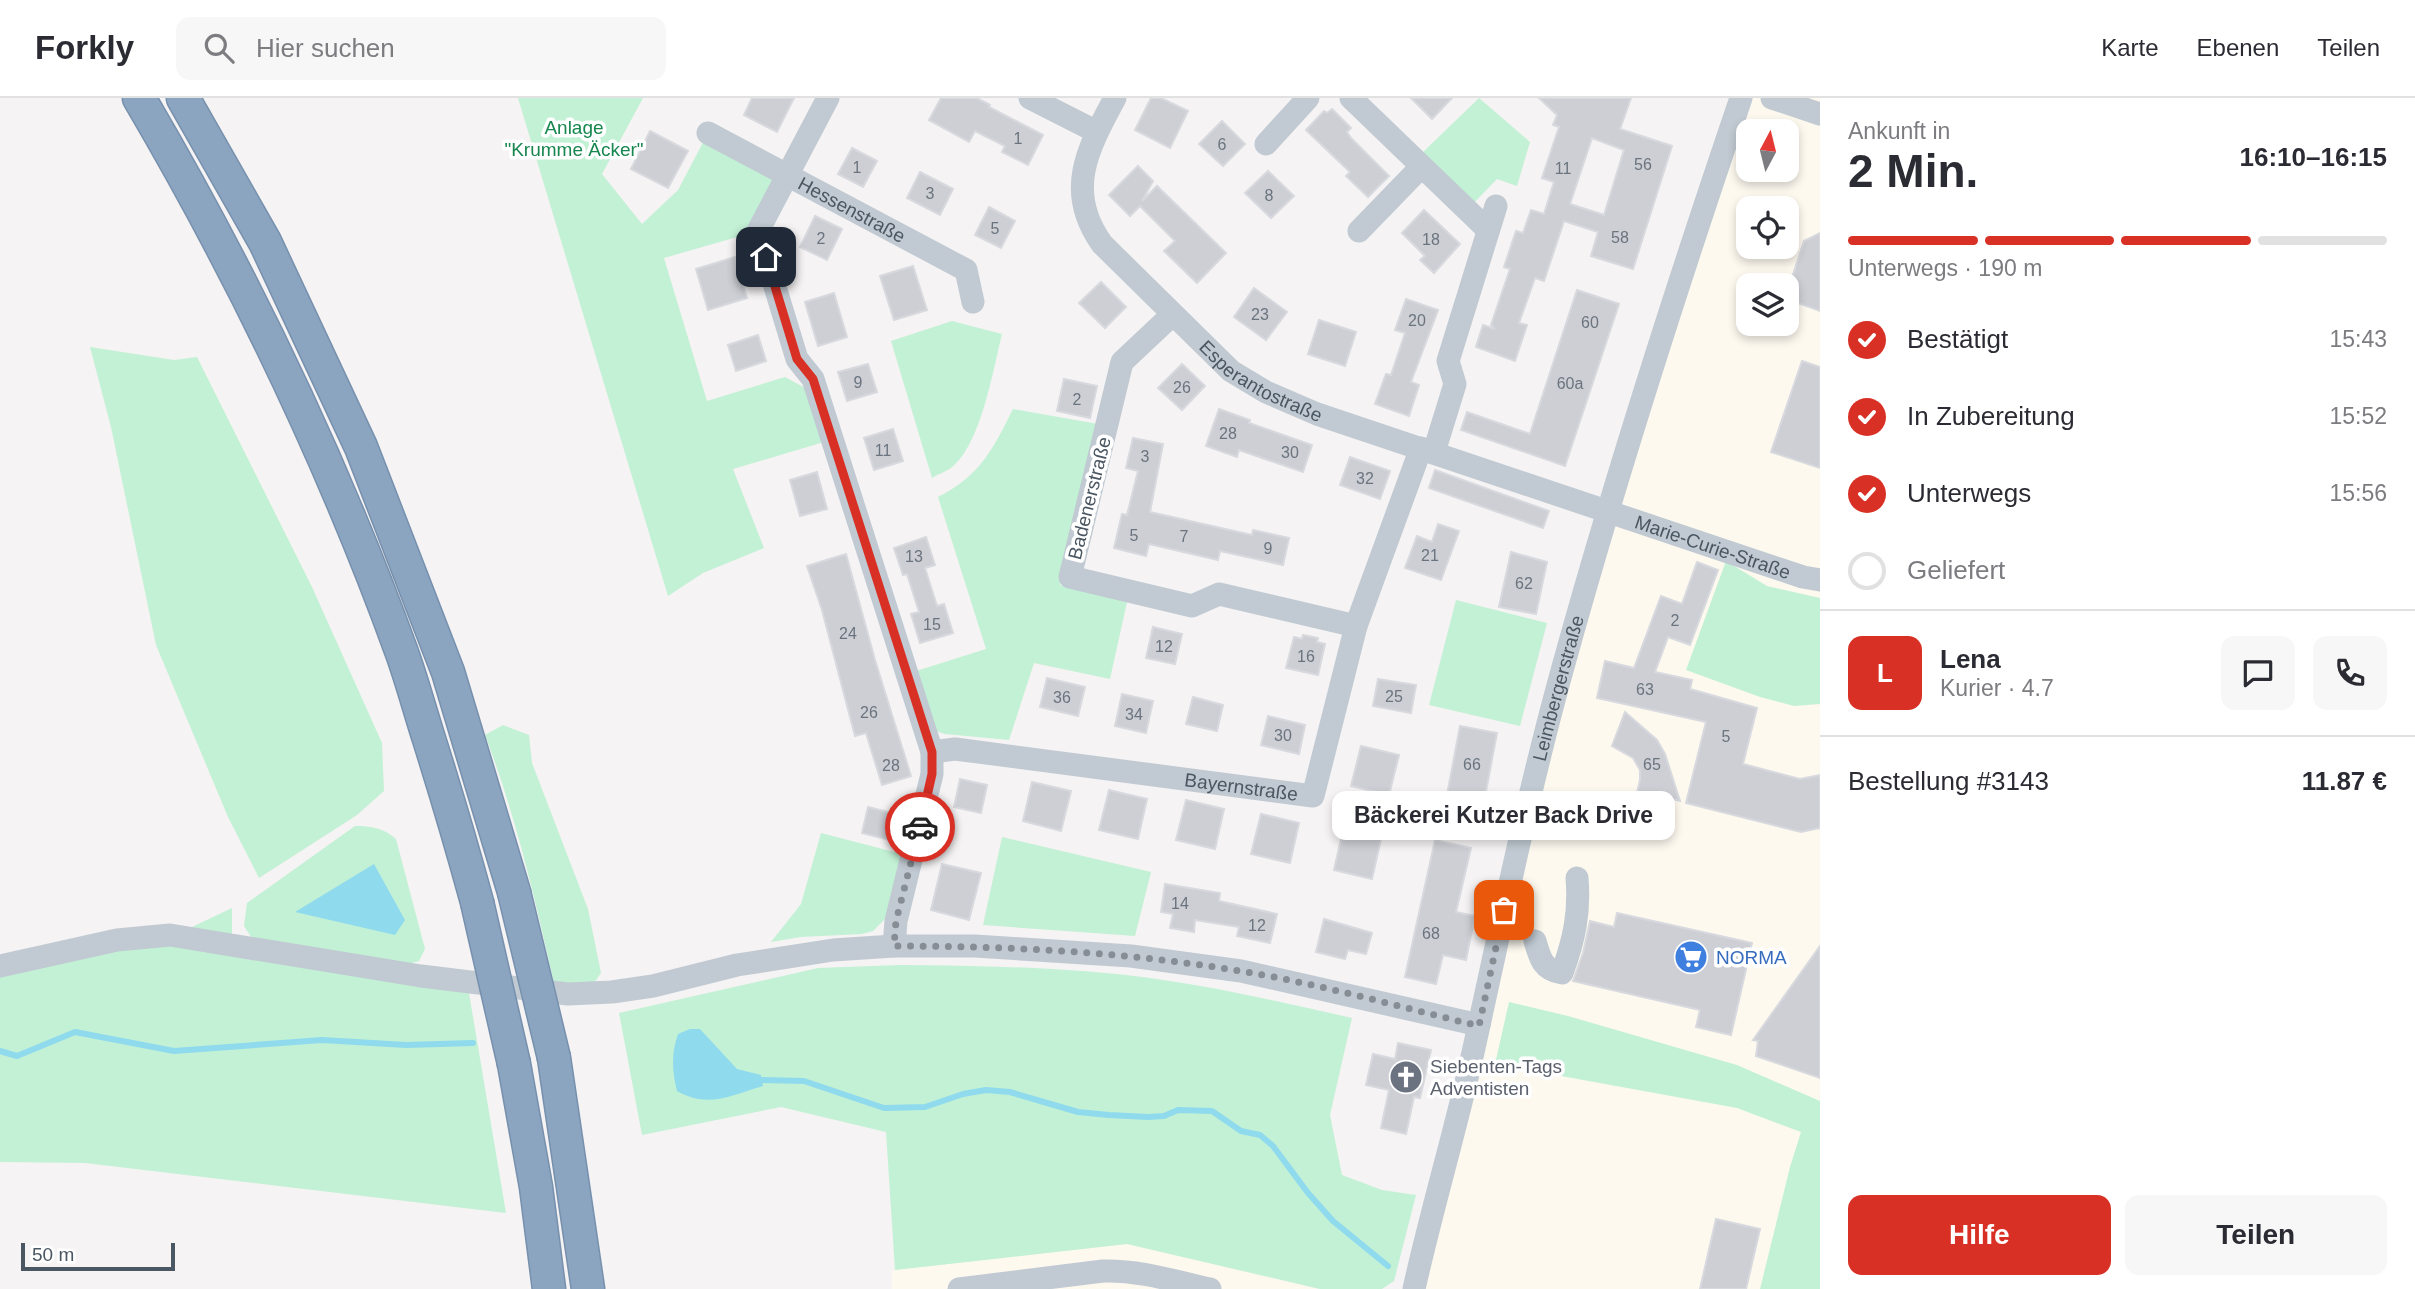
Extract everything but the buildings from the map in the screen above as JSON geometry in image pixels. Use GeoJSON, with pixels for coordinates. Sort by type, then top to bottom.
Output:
{"type":"FeatureCollection","features":[{"type":"Feature","properties":{"kind":"highway"},"geometry":{"type":"LineString","coordinates":[[139,98],[192,188],[245,291],[333,477],[403,656],[456,823],[477,902],[514,1064],[536,1187],[549,1289]]}},
{"type":"Feature","properties":{"kind":"highway"},"geometry":{"type":"LineString","coordinates":[[183,98],[265,242],[361,447],[448,672],[514,892],[554,1058],[588,1289]]}},
{"type":"Feature","properties":{"kind":"street"},"geometry":{"type":"LineString","coordinates":[[828,98],[758,232],[797,359],[813,379],[932,752],[932,774],[896,921],[894,946]]}},
{"type":"Feature","properties":{"kind":"street"},"geometry":{"type":"LineString","coordinates":[[1030,98],[1097,132]]}},
{"type":"Feature","properties":{"kind":"street","name":"Esperantostraße"},"geometry":{"type":"LineString","coordinates":[[1115,98],[1084,164],[1082,191],[1085,213],[1102,244],[1231,371],[1266,392],[1317,414],[1607,512]]}},
{"type":"Feature","properties":{"kind":"street"},"geometry":{"type":"LineString","coordinates":[[1266,144],[1308,98]]}},
{"type":"Feature","properties":{"kind":"street"},"geometry":{"type":"LineString","coordinates":[[1351,98],[1488,230]]}},
{"type":"Feature","properties":{"kind":"street","name":"Leimbergerstraße"},"geometry":{"type":"LineString","coordinates":[[1414,1289],[1562,670],[1607,512],[1675,292],[1741,98]]}},
{"type":"Feature","properties":{"kind":"street"},"geometry":{"type":"LineString","coordinates":[[1772,98],[1820,114]]}},
{"type":"Feature","properties":{"kind":"street","name":"Hessenstraße"},"geometry":{"type":"LineString","coordinates":[[708,133],[966,270],[973,302]]}},
{"type":"Feature","properties":{"kind":"street"},"geometry":{"type":"LineString","coordinates":[[1359,231],[1421,167]]}},
{"type":"Feature","properties":{"kind":"street","name":"Bayernstraße"},"geometry":{"type":"LineString","coordinates":[[932,752],[955,749],[1313,796],[1356,626],[1455,384],[1448,361],[1496,206]]}},
{"type":"Feature","properties":{"kind":"street","name":"Badenerstraße"},"geometry":{"type":"LineString","coordinates":[[1172,315],[1122,362],[1070,577],[1192,606],[1219,594],[1356,626]]}},
{"type":"Feature","properties":{"kind":"street","name":"Marie-Curie-Straße"},"geometry":{"type":"LineString","coordinates":[[1607,512],[1820,580]]}},
{"type":"Feature","properties":{"kind":"street"},"geometry":{"type":"LineString","coordinates":[[1535,941],[1540,959],[1546,967],[1562,973],[1570,952],[1579,906],[1577,878]]}},
{"type":"Feature","properties":{"kind":"street"},"geometry":{"type":"LineString","coordinates":[[0,966],[117,940],[170,935],[421,976],[568,994],[612,992],[653,986],[774,958],[894,946],[1028,948],[1179,962],[1241,971],[1479,1026]]}},
{"type":"Feature","properties":{"kind":"street"},"geometry":{"type":"LineString","coordinates":[[959,1289],[1103,1271],[1146,1274],[1210,1289]]}},
{"type":"Feature","properties":{"kind":"shaded area"},"geometry":{"type":"Polygon","coordinates":[[[1741,98],[1820,98],[1820,1289],[1414,1289],[1531,793],[1741,98]]]}},
{"type":"Feature","properties":{"kind":"shaded area"},"geometry":{"type":"Polygon","coordinates":[[[1127,1244],[1318,1289],[892,1289],[892,1271],[895,1270],[1127,1244]]]}},
{"type":"Feature","properties":{"kind":"green space","name":"Anlage \"Krumme Äcker\""},"geometry":{"type":"Polygon","coordinates":[[[518,98],[643,98],[602,174],[642,224],[678,190],[708,133],[787,176],[758,231],[664,258],[707,401],[785,377],[807,389],[824,442],[733,469],[764,548],[703,573],[668,596],[518,98]]]}},
{"type":"Feature","properties":{"kind":"green space"},"geometry":{"type":"Polygon","coordinates":[[[1479,98],[1530,142],[1517,186],[1497,179],[1472,205],[1421,154],[1479,98]]]}},
{"type":"Feature","properties":{"kind":"green space"},"geometry":{"type":"Polygon","coordinates":[[[952,321],[1002,334],[990,386],[971,442],[952,467],[932,478],[891,341],[952,321]]]}},
{"type":"Feature","properties":{"kind":"green space"},"geometry":{"type":"Polygon","coordinates":[[[90,347],[174,360],[197,357],[312,587],[382,743],[384,791],[357,815],[259,878],[228,817],[156,645],[111,427],[90,347]]]}},
{"type":"Feature","properties":{"kind":"green space"},"geometry":{"type":"Polygon","coordinates":[[[1013,409],[1098,424],[1060,585],[1127,602],[1110,679],[1034,663],[1009,740],[945,734],[936,731],[913,672],[986,649],[938,497],[965,480],[984,460],[1013,409]]]}},
{"type":"Feature","properties":{"kind":"green space"},"geometry":{"type":"Polygon","coordinates":[[[1726,561],[1767,586],[1820,598],[1820,704],[1794,706],[1760,697],[1686,670],[1726,561]]]}},
{"type":"Feature","properties":{"kind":"green space"},"geometry":{"type":"Polygon","coordinates":[[[1456,600],[1547,623],[1520,726],[1429,705],[1456,600]]]}},
{"type":"Feature","properties":{"kind":"green space"},"geometry":{"type":"Polygon","coordinates":[[[503,725],[529,735],[532,763],[588,909],[601,973],[594,983],[554,983],[515,827],[485,735],[503,725]]]}},
{"type":"Feature","properties":{"kind":"green space"},"geometry":{"type":"Polygon","coordinates":[[[355,826],[377,828],[396,839],[425,949],[419,961],[408,964],[253,940],[244,926],[247,903],[355,826]]]}},
{"type":"Feature","properties":{"kind":"green space"},"geometry":{"type":"Polygon","coordinates":[[[821,833],[902,854],[893,911],[873,931],[862,934],[800,937],[771,942],[801,904],[821,833]]]}},
{"type":"Feature","properties":{"kind":"green space"},"geometry":{"type":"Polygon","coordinates":[[[1002,837],[1151,872],[1135,936],[983,925],[1002,837]]]}},
{"type":"Feature","properties":{"kind":"green space"},"geometry":{"type":"Polygon","coordinates":[[[232,908],[232,935],[190,928],[232,908]]]}},
{"type":"Feature","properties":{"kind":"green space"},"geometry":{"type":"Polygon","coordinates":[[[170,944],[469,993],[506,1213],[85,1163],[0,1162],[0,973],[67,957],[170,944]]]}},
{"type":"Feature","properties":{"kind":"green space"},"geometry":{"type":"Polygon","coordinates":[[[900,965],[1097,972],[1210,988],[1352,1018],[1330,1115],[1342,1175],[1382,1190],[1416,1195],[1394,1281],[1382,1289],[1320,1289],[1127,1244],[895,1270],[886,1132],[781,1107],[642,1135],[619,1013],[818,968],[900,965]]]}},
{"type":"Feature","properties":{"kind":"green space"},"geometry":{"type":"Polygon","coordinates":[[[1509,1002],[1568,1016],[1737,1065],[1820,1101],[1820,1289],[1760,1289],[1801,1132],[1737,1108],[1495,1064],[1509,1002]]]}},
{"type":"Feature","properties":{"kind":"water"},"geometry":{"type":"Polygon","coordinates":[[[374,864],[405,920],[395,935],[295,912],[374,864]]]}},
{"type":"Feature","properties":{"kind":"water"},"geometry":{"type":"Polygon","coordinates":[[[690,1029],[700,1029],[737,1069],[761,1075],[763,1086],[710,1100],[677,1091],[673,1069],[674,1049],[678,1034],[690,1029]]]}},
{"type":"Feature","properties":{"kind":"waterway"},"geometry":{"type":"LineString","coordinates":[[0,1051],[17,1056],[75,1032],[174,1051],[322,1040],[406,1045],[473,1043]]}},
{"type":"Feature","properties":{"kind":"waterway"},"geometry":{"type":"LineString","coordinates":[[762,1080],[804,1081],[884,1108],[925,1107],[963,1094],[986,1090],[1010,1092],[1078,1112],[1109,1115],[1148,1117],[1164,1116],[1178,1110],[1212,1111],[1241,1131],[1260,1135],[1273,1146],[1333,1221],[1388,1266]]}},
{"type":"Feature","properties":{"kind":"way so far"},"geometry":{"type":"LineString","coordinates":[[920,827],[896,921],[894,946],[1028,948],[1131,956],[1241,971],[1479,1026],[1504,910]]}},
{"type":"Feature","properties":{"kind":"place","name":"Bäckerei Kutzer Back Drive"},"geometry":{"type":"Point","coordinates":[1504,910]}},
{"type":"Feature","properties":{"kind":"place","name":"NORMA"},"geometry":{"type":"Point","coordinates":[1691,957]}},
{"type":"Feature","properties":{"kind":"place","name":"Siebenten-Tags Adventisten"},"geometry":{"type":"Point","coordinates":[1406,1077]}},
{"type":"Feature","properties":{"kind":"route"},"geometry":{"type":"LineString","coordinates":[[766,257],[797,359],[813,379],[932,752],[932,774],[920,827]]}}]}
